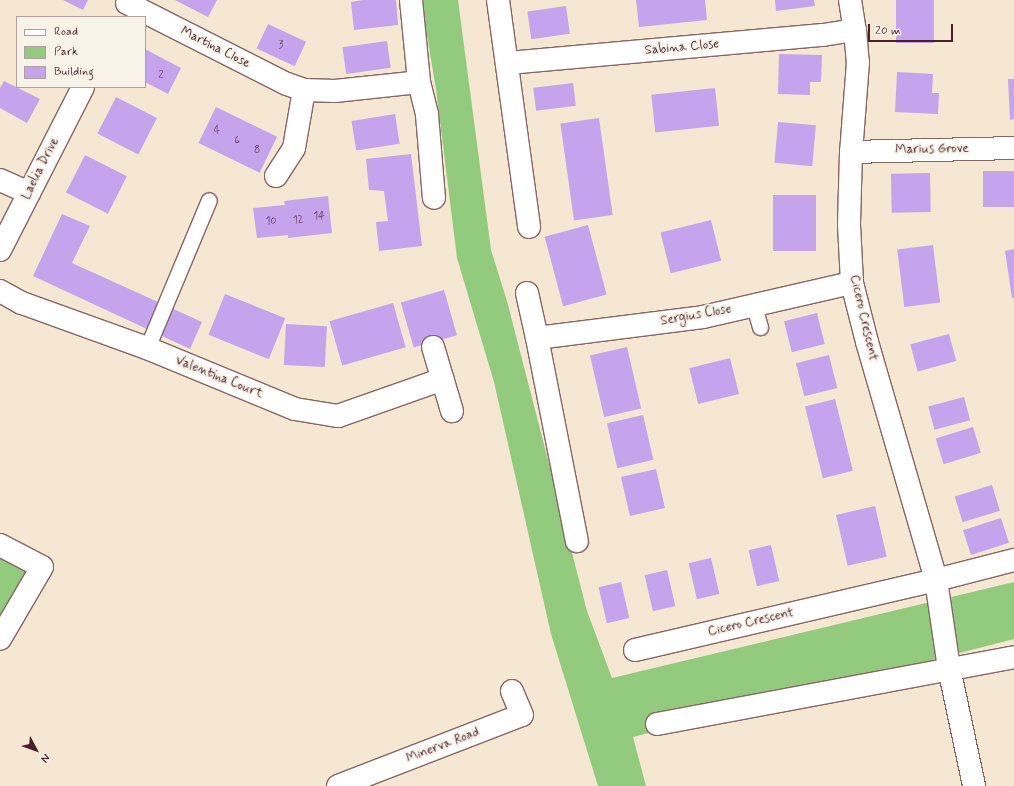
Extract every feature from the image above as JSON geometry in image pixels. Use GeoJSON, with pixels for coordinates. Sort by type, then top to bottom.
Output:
{"type":"FeatureCollection","features":[{"type":"Feature","properties":{"kind":"street"},"geometry":{"type":"LineString","coordinates":[[411,0],[419,82],[427,115],[434,198]]}},
{"type":"Feature","properties":{"kind":"street"},"geometry":{"type":"LineString","coordinates":[[498,0],[508,63],[512,108],[529,227]]}},
{"type":"Feature","properties":{"kind":"street","name":"Cicero Crescent"},"geometry":{"type":"LineString","coordinates":[[850,0],[858,62],[851,152],[849,224],[852,283],[867,342],[936,580],[949,668],[974,786]]}},
{"type":"Feature","properties":{"kind":"street","name":"Martina Close"},"geometry":{"type":"LineString","coordinates":[[125,7],[144,16]]}},
{"type":"Feature","properties":{"kind":"street","name":"Martina Close"},"geometry":{"type":"LineString","coordinates":[[146,17],[287,84],[304,90],[335,91],[419,82]]}},
{"type":"Feature","properties":{"kind":"street","name":"Sabina Close"},"geometry":{"type":"LineString","coordinates":[[508,63],[823,36],[855,30]]}},
{"type":"Feature","properties":{"kind":"street","name":"Laelia Drive"},"geometry":{"type":"LineString","coordinates":[[0,250],[82,88]]}},
{"type":"Feature","properties":{"kind":"street"},"geometry":{"type":"LineString","coordinates":[[276,176],[294,148],[304,90]]}},
{"type":"Feature","properties":{"kind":"street","name":"Marius Grove"},"geometry":{"type":"LineString","coordinates":[[851,152],[1014,148]]}},
{"type":"Feature","properties":{"kind":"street"},"geometry":{"type":"LineString","coordinates":[[0,180],[29,193]]}},
{"type":"Feature","properties":{"kind":"street","name":"Sergius Close"},"geometry":{"type":"LineString","coordinates":[[537,338],[703,317],[852,283]]}},
{"type":"Feature","properties":{"kind":"street","name":"Valentina Court"},"geometry":{"type":"LineString","coordinates":[[0,291],[22,304],[147,348],[295,409],[338,416],[443,379]]}},
{"type":"Feature","properties":{"kind":"street"},"geometry":{"type":"LineString","coordinates":[[527,293],[577,541]]}},
{"type":"Feature","properties":{"kind":"street"},"geometry":{"type":"LineString","coordinates":[[433,347],[452,411]]}},
{"type":"Feature","properties":{"kind":"street"},"geometry":{"type":"LineString","coordinates":[[0,545],[42,568],[0,639]]}},
{"type":"Feature","properties":{"kind":"street","name":"Cicero Crescent"},"geometry":{"type":"LineString","coordinates":[[635,650],[936,580],[1014,560]]}},
{"type":"Feature","properties":{"kind":"street"},"geometry":{"type":"LineString","coordinates":[[657,724],[1014,657]]}},
{"type":"Feature","properties":{"kind":"street","name":"Minerva Road"},"geometry":{"type":"LineString","coordinates":[[338,786],[374,779],[522,715],[512,691]]}},
{"type":"Feature","properties":{"kind":"lane"},"geometry":{"type":"LineString","coordinates":[[147,348],[209,200]]}},
{"type":"Feature","properties":{"kind":"lane"},"geometry":{"type":"LineString","coordinates":[[754,306],[760,327]]}},
{"type":"Feature","properties":{"kind":"green space"},"geometry":{"type":"Polygon","coordinates":[[[421,0],[458,0],[491,250],[507,301],[587,611],[612,678],[1014,582],[1014,639],[633,737],[646,786],[598,786],[551,634],[494,382],[457,258],[436,89],[421,0]]]}},
{"type":"Feature","properties":{"kind":"green space"},"geometry":{"type":"Polygon","coordinates":[[[0,551],[32,568],[0,626],[0,551]]]}},
{"type":"Feature","properties":{"kind":"building"},"geometry":{"type":"Polygon","coordinates":[[[63,0],[88,0],[83,10],[63,0]]]}},
{"type":"Feature","properties":{"kind":"building"},"geometry":{"type":"Polygon","coordinates":[[[175,0],[217,0],[208,17],[175,0]]]}},
{"type":"Feature","properties":{"kind":"building"},"geometry":{"type":"Polygon","coordinates":[[[363,0],[396,0],[398,25],[354,30],[351,2],[363,0]]]}},
{"type":"Feature","properties":{"kind":"building"},"geometry":{"type":"Polygon","coordinates":[[[636,0],[705,0],[707,20],[639,27],[636,0]]]}},
{"type":"Feature","properties":{"kind":"building"},"geometry":{"type":"Polygon","coordinates":[[[775,0],[814,0],[815,6],[776,11],[775,0]]]}},
{"type":"Feature","properties":{"kind":"building"},"geometry":{"type":"Polygon","coordinates":[[[896,0],[934,0],[934,43],[896,43],[896,0]]]}},
{"type":"Feature","properties":{"kind":"building"},"geometry":{"type":"Polygon","coordinates":[[[566,6],[570,34],[531,39],[527,11],[566,6]]]}},
{"type":"Feature","properties":{"kind":"building"},"geometry":{"type":"Polygon","coordinates":[[[268,24],[306,42],[295,66],[257,48],[268,24]]]}},
{"type":"Feature","properties":{"kind":"building"},"geometry":{"type":"Polygon","coordinates":[[[387,41],[391,68],[346,74],[342,47],[387,41]]]}},
{"type":"Feature","properties":{"kind":"building"},"geometry":{"type":"Polygon","coordinates":[[[146,50],[181,68],[168,94],[146,83],[146,50]]]}},
{"type":"Feature","properties":{"kind":"building"},"geometry":{"type":"Polygon","coordinates":[[[779,54],[822,55],[821,82],[810,82],[810,95],[778,94],[779,54]]]}},
{"type":"Feature","properties":{"kind":"building"},"geometry":{"type":"Polygon","coordinates":[[[897,72],[933,74],[932,93],[939,93],[938,114],[895,112],[897,72]]]}},
{"type":"Feature","properties":{"kind":"building"},"geometry":{"type":"Polygon","coordinates":[[[1008,79],[1014,79],[1014,119],[1010,120],[1008,79]]]}},
{"type":"Feature","properties":{"kind":"building"},"geometry":{"type":"Polygon","coordinates":[[[4,81],[40,99],[27,123],[0,108],[0,88],[4,81]]]}},
{"type":"Feature","properties":{"kind":"building"},"geometry":{"type":"Polygon","coordinates":[[[573,83],[576,106],[536,111],[533,88],[573,83]]]}},
{"type":"Feature","properties":{"kind":"building"},"geometry":{"type":"Polygon","coordinates":[[[715,88],[719,126],[655,132],[651,95],[715,88]]]}},
{"type":"Feature","properties":{"kind":"building"},"geometry":{"type":"Polygon","coordinates":[[[116,97],[157,118],[138,154],[97,134],[116,97]]]}},
{"type":"Feature","properties":{"kind":"building"},"geometry":{"type":"Polygon","coordinates":[[[216,107],[277,137],[260,173],[198,143],[216,107]]]}},
{"type":"Feature","properties":{"kind":"building"},"geometry":{"type":"Polygon","coordinates":[[[395,114],[400,144],[356,151],[352,121],[395,114]]]}},
{"type":"Feature","properties":{"kind":"building"},"geometry":{"type":"Polygon","coordinates":[[[599,118],[613,215],[574,220],[560,123],[599,118]]]}},
{"type":"Feature","properties":{"kind":"building"},"geometry":{"type":"Polygon","coordinates":[[[778,122],[816,125],[812,166],[774,163],[778,122]]]}},
{"type":"Feature","properties":{"kind":"building"},"geometry":{"type":"Polygon","coordinates":[[[411,154],[422,246],[379,251],[376,222],[388,221],[384,191],[369,190],[366,159],[411,154]]]}},
{"type":"Feature","properties":{"kind":"building"},"geometry":{"type":"Polygon","coordinates":[[[85,155],[127,176],[108,214],[66,192],[85,155]]]}},
{"type":"Feature","properties":{"kind":"building"},"geometry":{"type":"Polygon","coordinates":[[[983,171],[1014,171],[1014,207],[983,207],[983,171]]]}},
{"type":"Feature","properties":{"kind":"building"},"geometry":{"type":"Polygon","coordinates":[[[930,173],[931,212],[892,213],[891,174],[930,173]]]}},
{"type":"Feature","properties":{"kind":"building"},"geometry":{"type":"Polygon","coordinates":[[[773,195],[816,195],[816,251],[773,251],[773,195]]]}},
{"type":"Feature","properties":{"kind":"building"},"geometry":{"type":"Polygon","coordinates":[[[328,196],[332,233],[288,238],[288,235],[257,238],[253,208],[285,205],[284,201],[328,196]]]}},
{"type":"Feature","properties":{"kind":"building"},"geometry":{"type":"Polygon","coordinates":[[[62,214],[90,226],[72,263],[202,322],[190,349],[33,276],[62,214]]]}},
{"type":"Feature","properties":{"kind":"building"},"geometry":{"type":"Polygon","coordinates":[[[711,220],[721,261],[671,273],[661,233],[711,220]]]}},
{"type":"Feature","properties":{"kind":"building"},"geometry":{"type":"Polygon","coordinates":[[[588,225],[607,295],[563,306],[545,237],[588,225]]]}},
{"type":"Feature","properties":{"kind":"building"},"geometry":{"type":"Polygon","coordinates":[[[933,245],[940,303],[904,307],[897,249],[933,245]]]}},
{"type":"Feature","properties":{"kind":"building"},"geometry":{"type":"Polygon","coordinates":[[[1014,249],[1014,298],[1012,298],[1005,251],[1014,249]]]}},
{"type":"Feature","properties":{"kind":"building"},"geometry":{"type":"Polygon","coordinates":[[[444,290],[457,335],[414,348],[401,302],[444,290]]]}},
{"type":"Feature","properties":{"kind":"building"},"geometry":{"type":"Polygon","coordinates":[[[225,294],[285,318],[269,359],[209,335],[225,294]]]}},
{"type":"Feature","properties":{"kind":"building"},"geometry":{"type":"Polygon","coordinates":[[[393,303],[406,347],[342,365],[330,321],[393,303]]]}},
{"type":"Feature","properties":{"kind":"building"},"geometry":{"type":"Polygon","coordinates":[[[817,313],[825,344],[792,352],[784,321],[817,313]]]}},
{"type":"Feature","properties":{"kind":"building"},"geometry":{"type":"Polygon","coordinates":[[[286,324],[327,326],[325,367],[284,365],[286,324]]]}},
{"type":"Feature","properties":{"kind":"building"},"geometry":{"type":"Polygon","coordinates":[[[949,334],[956,361],[918,371],[910,344],[949,334]]]}},
{"type":"Feature","properties":{"kind":"building"},"geometry":{"type":"Polygon","coordinates":[[[627,347],[641,408],[604,417],[590,356],[627,347]]]}},
{"type":"Feature","properties":{"kind":"building"},"geometry":{"type":"Polygon","coordinates":[[[829,355],[837,388],[804,396],[796,363],[829,355]]]}},
{"type":"Feature","properties":{"kind":"building"},"geometry":{"type":"Polygon","coordinates":[[[730,358],[739,394],[698,404],[689,368],[730,358]]]}},
{"type":"Feature","properties":{"kind":"building"},"geometry":{"type":"Polygon","coordinates":[[[964,397],[970,420],[934,430],[928,407],[964,397]]]}},
{"type":"Feature","properties":{"kind":"building"},"geometry":{"type":"Polygon","coordinates":[[[835,399],[853,471],[823,478],[805,406],[835,399]]]}},
{"type":"Feature","properties":{"kind":"building"},"geometry":{"type":"Polygon","coordinates":[[[643,415],[653,460],[617,468],[607,423],[643,415]]]}},
{"type":"Feature","properties":{"kind":"building"},"geometry":{"type":"Polygon","coordinates":[[[973,427],[981,453],[944,464],[936,438],[973,427]]]}},
{"type":"Feature","properties":{"kind":"building"},"geometry":{"type":"Polygon","coordinates":[[[656,469],[665,508],[630,516],[621,477],[656,469]]]}},
{"type":"Feature","properties":{"kind":"building"},"geometry":{"type":"Polygon","coordinates":[[[992,485],[1000,511],[963,522],[955,496],[992,485]]]}},
{"type":"Feature","properties":{"kind":"building"},"geometry":{"type":"Polygon","coordinates":[[[875,506],[887,557],[848,566],[836,515],[875,506]]]}},
{"type":"Feature","properties":{"kind":"building"},"geometry":{"type":"Polygon","coordinates":[[[1001,518],[1009,543],[971,555],[963,530],[1001,518]]]}},
{"type":"Feature","properties":{"kind":"building"},"geometry":{"type":"Polygon","coordinates":[[[771,545],[779,581],[757,586],[749,550],[771,545]]]}},
{"type":"Feature","properties":{"kind":"building"},"geometry":{"type":"Polygon","coordinates":[[[711,558],[719,594],[697,599],[689,563],[711,558]]]}},
{"type":"Feature","properties":{"kind":"building"},"geometry":{"type":"Polygon","coordinates":[[[667,570],[675,606],[653,611],[645,575],[667,570]]]}},
{"type":"Feature","properties":{"kind":"building"},"geometry":{"type":"Polygon","coordinates":[[[621,582],[629,618],[607,623],[599,587],[621,582]]]}}]}
